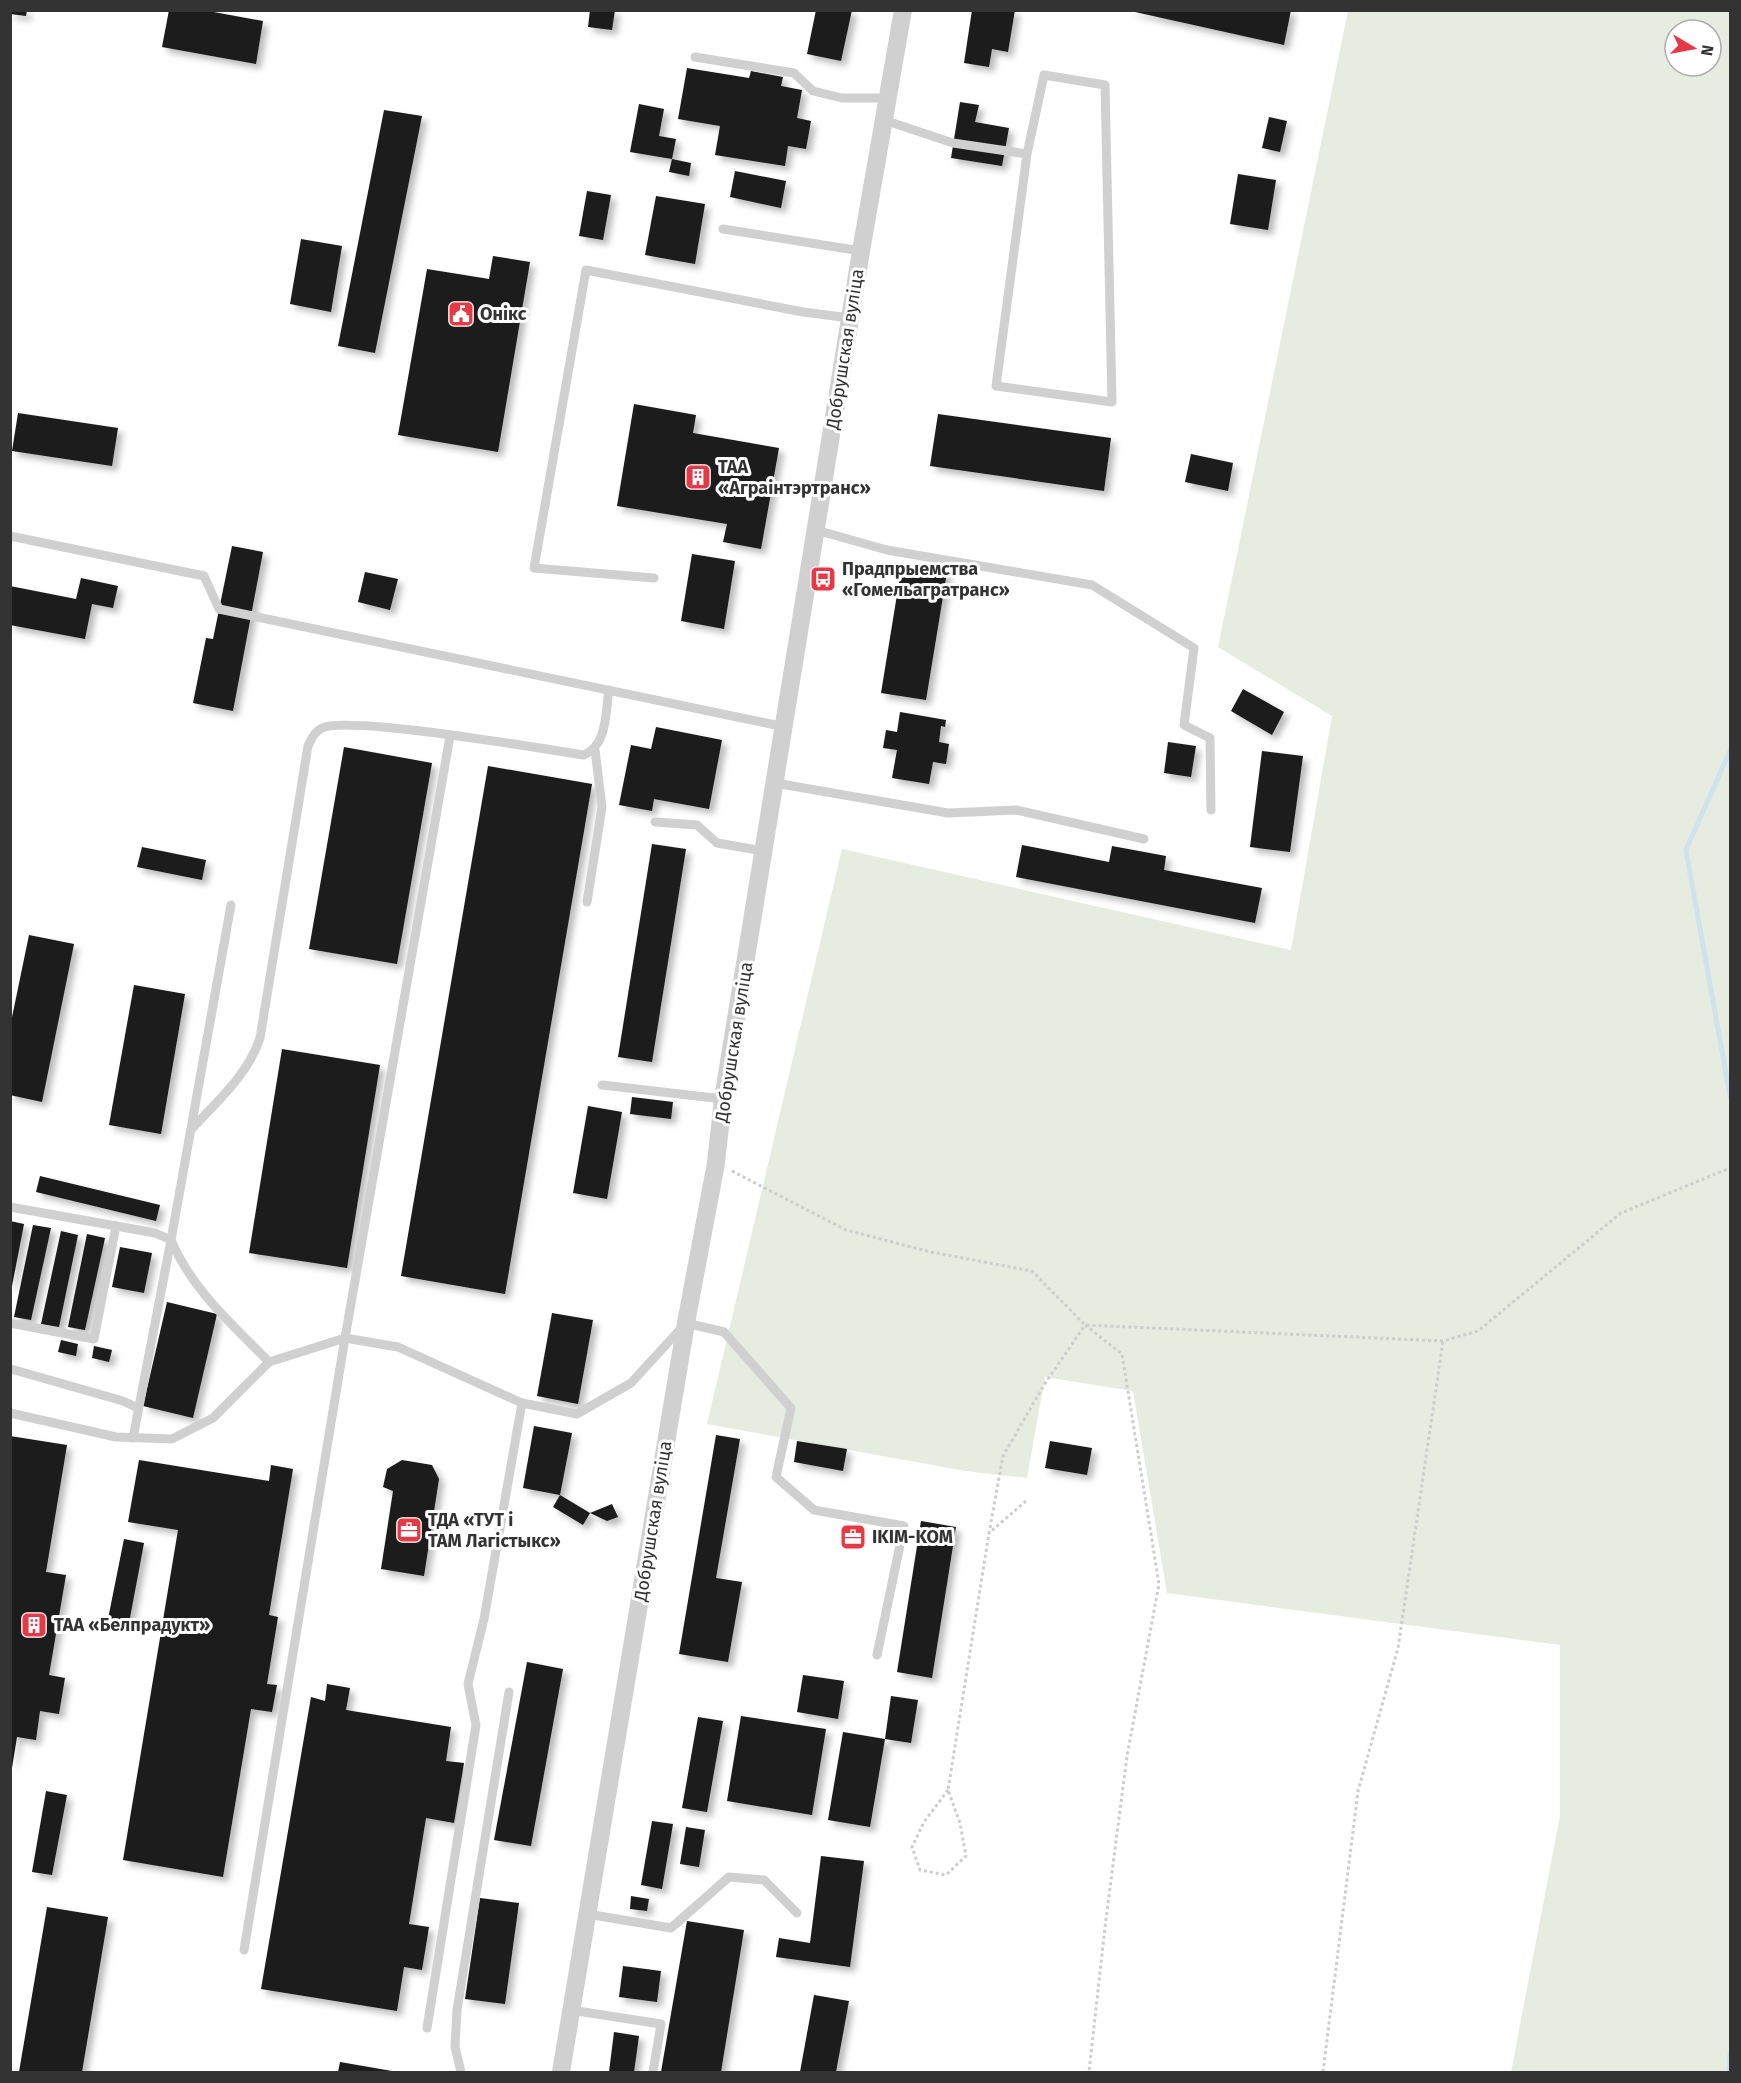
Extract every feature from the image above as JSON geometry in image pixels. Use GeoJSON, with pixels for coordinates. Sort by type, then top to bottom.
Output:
{"type":"FeatureCollection","features":[{"type":"Feature","properties":{"kind":"street","name":"Добрушская вуліца"},"geometry":{"type":"LineString","coordinates":[[561,2073],[686,1323],[716,1162],[723,1099],[861,251],[903,10]]}},
{"type":"Feature","properties":{"kind":"lane"},"geometry":{"type":"LineString","coordinates":[[695,57],[794,74],[813,91],[842,98],[888,98]]}},
{"type":"Feature","properties":{"kind":"lane"},"geometry":{"type":"LineString","coordinates":[[1044,75],[1105,85],[1112,402],[996,386],[1027,154],[1044,75]]}},
{"type":"Feature","properties":{"kind":"lane"},"geometry":{"type":"LineString","coordinates":[[884,120],[953,143],[1027,154]]}},
{"type":"Feature","properties":{"kind":"lane"},"geometry":{"type":"LineString","coordinates":[[723,229],[861,251]]}},
{"type":"Feature","properties":{"kind":"lane"},"geometry":{"type":"LineString","coordinates":[[654,578],[534,568],[586,270],[802,312],[850,318]]}},
{"type":"Feature","properties":{"kind":"lane"},"geometry":{"type":"LineString","coordinates":[[816,530],[887,550],[1092,585],[1194,648],[1184,725],[1210,738],[1211,810]]}},
{"type":"Feature","properties":{"kind":"lane"},"geometry":{"type":"LineString","coordinates":[[10,536],[204,576],[219,609],[785,727]]}},
{"type":"Feature","properties":{"kind":"lane"},"geometry":{"type":"LineString","coordinates":[[191,1130],[242,1074],[255,1054],[260,1038],[308,746],[314,734],[323,727],[366,725],[584,755],[595,750],[601,740],[609,690]]}},
{"type":"Feature","properties":{"kind":"lane"},"geometry":{"type":"LineString","coordinates":[[244,1950],[345,1338],[450,736]]}},
{"type":"Feature","properties":{"kind":"lane"},"geometry":{"type":"LineString","coordinates":[[587,902],[602,807],[595,750]]}},
{"type":"Feature","properties":{"kind":"lane"},"geometry":{"type":"LineString","coordinates":[[776,783],[948,813],[1016,810],[1144,839]]}},
{"type":"Feature","properties":{"kind":"lane"},"geometry":{"type":"LineString","coordinates":[[655,822],[698,825],[717,843],[764,851]]}},
{"type":"Feature","properties":{"kind":"lane"},"geometry":{"type":"LineString","coordinates":[[133,1438],[231,905]]}},
{"type":"Feature","properties":{"kind":"lane"},"geometry":{"type":"LineString","coordinates":[[602,1085],[723,1099]]}},
{"type":"Feature","properties":{"kind":"lane"},"geometry":{"type":"LineString","coordinates":[[10,1207],[155,1233],[171,1240],[180,1261],[197,1288],[268,1362]]}},
{"type":"Feature","properties":{"kind":"lane"},"geometry":{"type":"LineString","coordinates":[[10,1323],[94,1340],[116,1226]]}},
{"type":"Feature","properties":{"kind":"lane"},"geometry":{"type":"LineString","coordinates":[[10,1413],[116,1437],[172,1439],[213,1419],[268,1362],[345,1338],[398,1347],[522,1403],[577,1414],[631,1383],[686,1323],[724,1332],[791,1408],[776,1477],[814,1510],[904,1526],[877,1655]]}},
{"type":"Feature","properties":{"kind":"lane"},"geometry":{"type":"LineString","coordinates":[[11,1370],[123,1401],[138,1408]]}},
{"type":"Feature","properties":{"kind":"lane"},"geometry":{"type":"LineString","coordinates":[[427,2028],[476,1725],[468,1684],[484,1619],[522,1403]]}},
{"type":"Feature","properties":{"kind":"lane"},"geometry":{"type":"LineString","coordinates":[[461,2073],[455,2048],[457,2010],[509,1692]]}},
{"type":"Feature","properties":{"kind":"lane"},"geometry":{"type":"LineString","coordinates":[[587,1914],[671,1928],[729,1877],[764,1880],[797,1913]]}},
{"type":"Feature","properties":{"kind":"lane"},"geometry":{"type":"LineString","coordinates":[[571,2010],[661,2024],[653,2073]]}},
{"type":"Feature","properties":{"kind":"path"},"geometry":{"type":"LineString","coordinates":[[716,1162],[846,1230],[931,1252],[1032,1271],[1085,1325],[1122,1354],[1159,1584],[1127,1756],[1089,2073]]}},
{"type":"Feature","properties":{"kind":"path"},"geometry":{"type":"LineString","coordinates":[[1085,1325],[1443,1341],[1478,1331],[1621,1213],[1731,1168]]}},
{"type":"Feature","properties":{"kind":"path"},"geometry":{"type":"LineString","coordinates":[[948,1790],[960,1823],[966,1856],[946,1875],[920,1870],[912,1847],[924,1822],[948,1790],[989,1533],[1004,1456],[1044,1385],[1085,1325]]}},
{"type":"Feature","properties":{"kind":"path"},"geometry":{"type":"LineString","coordinates":[[1323,2073],[1358,1791],[1398,1648],[1443,1341]]}},
{"type":"Feature","properties":{"kind":"path"},"geometry":{"type":"LineString","coordinates":[[989,1533],[1026,1501]]}},
{"type":"Feature","properties":{"kind":"shaded area"},"geometry":{"type":"Polygon","coordinates":[[[1348,11],[1730,11],[1730,2072],[1511,2072],[1560,1816],[1560,1645],[1167,1593],[1133,1391],[1045,1377],[1027,1478],[965,1471],[707,1424],[842,849],[1291,950],[1332,716],[1218,647],[1348,11]]]}},
{"type":"Feature","properties":{"kind":"building"},"geometry":{"type":"Polygon","coordinates":[[[10,10],[27,10],[26,16],[10,14],[10,10]]]}},
{"type":"Feature","properties":{"kind":"building"},"geometry":{"type":"Polygon","coordinates":[[[169,10],[203,10],[263,21],[256,64],[162,47],[169,10]]]}},
{"type":"Feature","properties":{"kind":"building"},"geometry":{"type":"Polygon","coordinates":[[[590,10],[615,10],[612,30],[588,27],[590,10]]]}},
{"type":"Feature","properties":{"kind":"building"},"geometry":{"type":"Polygon","coordinates":[[[816,10],[852,10],[841,61],[807,54],[816,10]]]}},
{"type":"Feature","properties":{"kind":"building"},"geometry":{"type":"Polygon","coordinates":[[[972,10],[1015,10],[1008,52],[992,49],[989,67],[964,63],[972,10]]]}},
{"type":"Feature","properties":{"kind":"building"},"geometry":{"type":"Polygon","coordinates":[[[1126,10],[1291,10],[1284,45],[1126,10]]]}},
{"type":"Feature","properties":{"kind":"building"},"geometry":{"type":"Polygon","coordinates":[[[687,68],[749,78],[751,71],[783,77],[781,86],[802,90],[797,118],[811,121],[806,149],[788,146],[785,166],[715,155],[720,126],[678,119],[687,68]]]}},
{"type":"Feature","properties":{"kind":"building"},"geometry":{"type":"Polygon","coordinates":[[[960,102],[979,105],[975,122],[1009,128],[1002,166],[951,158],[960,102]]]}},
{"type":"Feature","properties":{"kind":"building"},"geometry":{"type":"Polygon","coordinates":[[[639,104],[664,109],[659,136],[676,139],[672,159],[630,152],[639,104]]]}},
{"type":"Feature","properties":{"kind":"building"},"geometry":{"type":"Polygon","coordinates":[[[384,110],[422,116],[375,353],[338,346],[384,110]]]}},
{"type":"Feature","properties":{"kind":"building"},"geometry":{"type":"Polygon","coordinates":[[[1269,117],[1287,121],[1280,152],[1262,148],[1269,117]]]}},
{"type":"Feature","properties":{"kind":"building"},"geometry":{"type":"Polygon","coordinates":[[[672,159],[691,163],[689,176],[669,172],[672,159]]]}},
{"type":"Feature","properties":{"kind":"building"},"geometry":{"type":"Polygon","coordinates":[[[735,171],[786,181],[781,208],[730,197],[735,171]]]}},
{"type":"Feature","properties":{"kind":"building"},"geometry":{"type":"Polygon","coordinates":[[[1238,174],[1276,180],[1268,230],[1230,224],[1238,174]]]}},
{"type":"Feature","properties":{"kind":"building"},"geometry":{"type":"Polygon","coordinates":[[[587,191],[611,195],[603,240],[579,236],[587,191]]]}},
{"type":"Feature","properties":{"kind":"building"},"geometry":{"type":"Polygon","coordinates":[[[656,196],[705,204],[695,264],[645,255],[656,196]]]}},
{"type":"Feature","properties":{"kind":"building"},"geometry":{"type":"Polygon","coordinates":[[[301,239],[342,246],[331,312],[290,304],[301,239]]]}},
{"type":"Feature","properties":{"kind":"building"},"geometry":{"type":"Polygon","coordinates":[[[493,256],[530,262],[498,452],[398,435],[427,269],[489,279],[493,256]]]}},
{"type":"Feature","properties":{"kind":"building","name":"ТАА «Аграінтэртранс»"},"geometry":{"type":"Polygon","coordinates":[[[634,404],[696,415],[693,433],[779,448],[761,549],[723,542],[727,524],[617,506],[634,404]]]}},
{"type":"Feature","properties":{"kind":"building"},"geometry":{"type":"Polygon","coordinates":[[[18,413],[118,428],[112,466],[12,451],[18,413]]]}},
{"type":"Feature","properties":{"kind":"building"},"geometry":{"type":"Polygon","coordinates":[[[938,414],[1111,438],[1104,491],[930,466],[938,414]]]}},
{"type":"Feature","properties":{"kind":"building"},"geometry":{"type":"Polygon","coordinates":[[[1191,454],[1233,463],[1228,491],[1185,482],[1191,454]]]}},
{"type":"Feature","properties":{"kind":"building"},"geometry":{"type":"Polygon","coordinates":[[[232,546],[263,552],[233,711],[193,703],[206,638],[213,639],[232,546]]]}},
{"type":"Feature","properties":{"kind":"building"},"geometry":{"type":"Polygon","coordinates":[[[692,554],[735,561],[724,629],[681,621],[692,554]]]}},
{"type":"Feature","properties":{"kind":"building"},"geometry":{"type":"Polygon","coordinates":[[[902,564],[947,572],[926,700],[881,693],[902,564]]]}},
{"type":"Feature","properties":{"kind":"building"},"geometry":{"type":"Polygon","coordinates":[[[365,572],[398,579],[390,610],[358,602],[365,572]]]}},
{"type":"Feature","properties":{"kind":"building"},"geometry":{"type":"Polygon","coordinates":[[[81,578],[118,586],[113,608],[92,604],[85,639],[10,625],[10,586],[76,599],[81,578]]]}},
{"type":"Feature","properties":{"kind":"building"},"geometry":{"type":"Polygon","coordinates":[[[1243,689],[1284,712],[1272,735],[1231,711],[1243,689]]]}},
{"type":"Feature","properties":{"kind":"building"},"geometry":{"type":"Polygon","coordinates":[[[900,712],[946,720],[945,727],[941,726],[939,742],[949,744],[946,764],[933,762],[929,784],[892,778],[897,750],[883,748],[886,730],[897,732],[900,712]]]}},
{"type":"Feature","properties":{"kind":"building"},"geometry":{"type":"Polygon","coordinates":[[[656,727],[722,740],[709,809],[654,799],[652,811],[619,805],[631,745],[651,749],[656,727]]]}},
{"type":"Feature","properties":{"kind":"building"},"geometry":{"type":"Polygon","coordinates":[[[1168,742],[1196,746],[1191,777],[1164,773],[1168,742]]]}},
{"type":"Feature","properties":{"kind":"building"},"geometry":{"type":"Polygon","coordinates":[[[344,747],[432,763],[397,964],[309,949],[344,747]]]}},
{"type":"Feature","properties":{"kind":"building"},"geometry":{"type":"Polygon","coordinates":[[[1262,751],[1303,756],[1290,852],[1250,847],[1262,751]]]}},
{"type":"Feature","properties":{"kind":"building"},"geometry":{"type":"Polygon","coordinates":[[[488,766],[592,784],[505,1294],[401,1276],[488,766]]]}},
{"type":"Feature","properties":{"kind":"building"},"geometry":{"type":"Polygon","coordinates":[[[652,844],[686,849],[652,1062],[618,1057],[652,844]]]}},
{"type":"Feature","properties":{"kind":"building"},"geometry":{"type":"Polygon","coordinates":[[[1022,845],[1109,862],[1112,846],[1166,856],[1164,870],[1262,888],[1255,923],[1016,877],[1022,845]]]}},
{"type":"Feature","properties":{"kind":"building"},"geometry":{"type":"Polygon","coordinates":[[[142,847],[206,860],[202,880],[137,867],[142,847]]]}},
{"type":"Feature","properties":{"kind":"building"},"geometry":{"type":"Polygon","coordinates":[[[29,935],[74,944],[42,1102],[10,1095],[10,1027],[29,935]]]}},
{"type":"Feature","properties":{"kind":"building"},"geometry":{"type":"Polygon","coordinates":[[[134,985],[185,994],[161,1134],[109,1125],[134,985]]]}},
{"type":"Feature","properties":{"kind":"building"},"geometry":{"type":"Polygon","coordinates":[[[282,1049],[380,1065],[347,1268],[249,1253],[282,1049]]]}},
{"type":"Feature","properties":{"kind":"building"},"geometry":{"type":"Polygon","coordinates":[[[632,1097],[673,1102],[671,1119],[630,1114],[632,1097]]]}},
{"type":"Feature","properties":{"kind":"building"},"geometry":{"type":"Polygon","coordinates":[[[588,1106],[622,1112],[607,1199],[573,1193],[588,1106]]]}},
{"type":"Feature","properties":{"kind":"building"},"geometry":{"type":"Polygon","coordinates":[[[40,1176],[160,1205],[156,1221],[36,1192],[40,1176]]]}},
{"type":"Feature","properties":{"kind":"building"},"geometry":{"type":"Polygon","coordinates":[[[10,1221],[24,1224],[12,1286],[10,1286],[10,1221]]]}},
{"type":"Feature","properties":{"kind":"building"},"geometry":{"type":"Polygon","coordinates":[[[33,1225],[51,1228],[31,1320],[14,1317],[33,1225]]]}},
{"type":"Feature","properties":{"kind":"building"},"geometry":{"type":"Polygon","coordinates":[[[61,1231],[78,1235],[59,1327],[41,1324],[61,1231]]]}},
{"type":"Feature","properties":{"kind":"building"},"geometry":{"type":"Polygon","coordinates":[[[87,1234],[105,1238],[85,1330],[68,1327],[87,1234]]]}},
{"type":"Feature","properties":{"kind":"building"},"geometry":{"type":"Polygon","coordinates":[[[120,1247],[152,1253],[144,1293],[112,1287],[120,1247]]]}},
{"type":"Feature","properties":{"kind":"building"},"geometry":{"type":"Polygon","coordinates":[[[167,1302],[217,1314],[193,1418],[143,1406],[167,1302]]]}},
{"type":"Feature","properties":{"kind":"building"},"geometry":{"type":"Polygon","coordinates":[[[552,1313],[593,1320],[578,1404],[537,1396],[552,1313]]]}},
{"type":"Feature","properties":{"kind":"building"},"geometry":{"type":"Polygon","coordinates":[[[61,1340],[78,1344],[76,1356],[58,1352],[61,1340]]]}},
{"type":"Feature","properties":{"kind":"building"},"geometry":{"type":"Polygon","coordinates":[[[94,1346],[112,1350],[109,1362],[92,1358],[94,1346]]]}},
{"type":"Feature","properties":{"kind":"building"},"geometry":{"type":"Polygon","coordinates":[[[534,1426],[572,1433],[560,1495],[523,1488],[534,1426]]]}},
{"type":"Feature","properties":{"kind":"building"},"geometry":{"type":"Polygon","coordinates":[[[716,1435],[740,1439],[716,1578],[742,1582],[728,1662],[679,1654],[716,1435]]]}},
{"type":"Feature","properties":{"kind":"building","name":"ТАА «Белпрадукт»"},"geometry":{"type":"Polygon","coordinates":[[[10,1436],[67,1445],[46,1572],[66,1575],[49,1675],[65,1678],[59,1714],[40,1711],[36,1740],[17,1737],[12,1768],[10,1436]]]}},
{"type":"Feature","properties":{"kind":"building"},"geometry":{"type":"Polygon","coordinates":[[[797,1441],[847,1449],[843,1471],[794,1462],[797,1441]]]}},
{"type":"Feature","properties":{"kind":"building"},"geometry":{"type":"Polygon","coordinates":[[[1050,1441],[1092,1448],[1087,1475],[1045,1468],[1050,1441]]]}},
{"type":"Feature","properties":{"kind":"building"},"geometry":{"type":"Polygon","coordinates":[[[139,1460],[269,1481],[271,1465],[293,1469],[269,1615],[278,1617],[267,1684],[277,1685],[272,1712],[251,1709],[223,1877],[123,1860],[178,1530],[128,1522],[139,1460]]]}},
{"type":"Feature","properties":{"kind":"building","name":"ТДА «ТУТ і ТАМ Лагістыкс»"},"geometry":{"type":"Polygon","coordinates":[[[402,1460],[432,1465],[439,1479],[424,1576],[381,1569],[393,1491],[383,1487],[387,1469],[402,1460]]]}},
{"type":"Feature","properties":{"kind":"building"},"geometry":{"type":"Polygon","coordinates":[[[560,1495],[590,1513],[583,1525],[553,1507],[560,1495]]]}},
{"type":"Feature","properties":{"kind":"building"},"geometry":{"type":"Polygon","coordinates":[[[612,1504],[618,1517],[607,1521],[590,1513],[612,1504]]]}},
{"type":"Feature","properties":{"kind":"building"},"geometry":{"type":"Polygon","coordinates":[[[921,1521],[956,1527],[932,1678],[897,1672],[921,1521]]]}},
{"type":"Feature","properties":{"kind":"building"},"geometry":{"type":"Polygon","coordinates":[[[124,1539],[144,1543],[129,1623],[108,1619],[124,1539]]]}},
{"type":"Feature","properties":{"kind":"building"},"geometry":{"type":"Polygon","coordinates":[[[527,1662],[563,1669],[531,1846],[494,1840],[527,1662]]]}},
{"type":"Feature","properties":{"kind":"building"},"geometry":{"type":"Polygon","coordinates":[[[803,1675],[844,1681],[838,1719],[797,1712],[803,1675]]]}},
{"type":"Feature","properties":{"kind":"building"},"geometry":{"type":"Polygon","coordinates":[[[327,1684],[350,1688],[346,1710],[451,1727],[446,1761],[464,1763],[454,1823],[426,1818],[409,1924],[429,1927],[422,1970],[404,1967],[397,2011],[261,1989],[311,1697],[325,1701],[327,1684]]]}},
{"type":"Feature","properties":{"kind":"building"},"geometry":{"type":"Polygon","coordinates":[[[891,1696],[918,1700],[911,1743],[885,1739],[891,1696]]]}},
{"type":"Feature","properties":{"kind":"building"},"geometry":{"type":"Polygon","coordinates":[[[741,1716],[826,1729],[812,1815],[727,1801],[741,1716]]]}},
{"type":"Feature","properties":{"kind":"building"},"geometry":{"type":"Polygon","coordinates":[[[698,1717],[723,1721],[707,1812],[682,1808],[698,1717]]]}},
{"type":"Feature","properties":{"kind":"building"},"geometry":{"type":"Polygon","coordinates":[[[843,1732],[885,1739],[870,1827],[828,1820],[843,1732]]]}},
{"type":"Feature","properties":{"kind":"building"},"geometry":{"type":"Polygon","coordinates":[[[46,1791],[67,1795],[52,1875],[32,1872],[46,1791]]]}},
{"type":"Feature","properties":{"kind":"building"},"geometry":{"type":"Polygon","coordinates":[[[652,1821],[673,1824],[662,1889],[641,1885],[652,1821]]]}},
{"type":"Feature","properties":{"kind":"building"},"geometry":{"type":"Polygon","coordinates":[[[686,1827],[705,1830],[699,1867],[680,1864],[686,1827]]]}},
{"type":"Feature","properties":{"kind":"building"},"geometry":{"type":"Polygon","coordinates":[[[821,1856],[864,1861],[850,1967],[776,1957],[779,1938],[810,1943],[821,1856]]]}},
{"type":"Feature","properties":{"kind":"building"},"geometry":{"type":"Polygon","coordinates":[[[631,1896],[649,1899],[647,1911],[630,1909],[631,1896]]]}},
{"type":"Feature","properties":{"kind":"building"},"geometry":{"type":"Polygon","coordinates":[[[480,1898],[519,1903],[505,2004],[465,1999],[480,1898]]]}},
{"type":"Feature","properties":{"kind":"building"},"geometry":{"type":"Polygon","coordinates":[[[47,1907],[108,1917],[82,2072],[19,2072],[47,1907]]]}},
{"type":"Feature","properties":{"kind":"building"},"geometry":{"type":"Polygon","coordinates":[[[687,1921],[744,1930],[721,2072],[661,2072],[687,1921]]]}},
{"type":"Feature","properties":{"kind":"building"},"geometry":{"type":"Polygon","coordinates":[[[623,1966],[661,1971],[657,2002],[619,1997],[623,1966]]]}},
{"type":"Feature","properties":{"kind":"building"},"geometry":{"type":"Polygon","coordinates":[[[814,1995],[849,2001],[836,2072],[800,2072],[814,1995]]]}},
{"type":"Feature","properties":{"kind":"building"},"geometry":{"type":"Polygon","coordinates":[[[614,2032],[639,2036],[634,2072],[609,2072],[614,2032]]]}},
{"type":"Feature","properties":{"kind":"building"},"geometry":{"type":"Polygon","coordinates":[[[340,2062],[392,2071],[392,2072],[338,2072],[340,2062]]]}},
{"type":"Feature","properties":{"kind":"waterway"},"geometry":{"type":"LineString","coordinates":[[1730,751],[1686,850],[1730,1096]]}},
{"type":"Feature","properties":{"kind":"waterway"},"geometry":{"type":"LineString","coordinates":[[1729,2072],[1730,2054]]}},
{"type":"Feature","properties":{"kind":"place","name":"Онікс"},"geometry":{"type":"Point","coordinates":[461,314]}},
{"type":"Feature","properties":{"kind":"place","name":"ТАА «Аграінтэртранс»"},"geometry":{"type":"Point","coordinates":[698,477]}},
{"type":"Feature","properties":{"kind":"place","name":"Прадпрыемства «Гомельагратранс»"},"geometry":{"type":"Point","coordinates":[823,579]}},
{"type":"Feature","properties":{"kind":"place","name":"ТДА «ТУТ і ТАМ Лагістыкс»"},"geometry":{"type":"Point","coordinates":[409,1530]}},
{"type":"Feature","properties":{"kind":"place","name":"IKIM-KOM"},"geometry":{"type":"Point","coordinates":[853,1537]}},
{"type":"Feature","properties":{"kind":"place","name":"ТАА «Белпрадукт»"},"geometry":{"type":"Point","coordinates":[34,1625]}}]}
